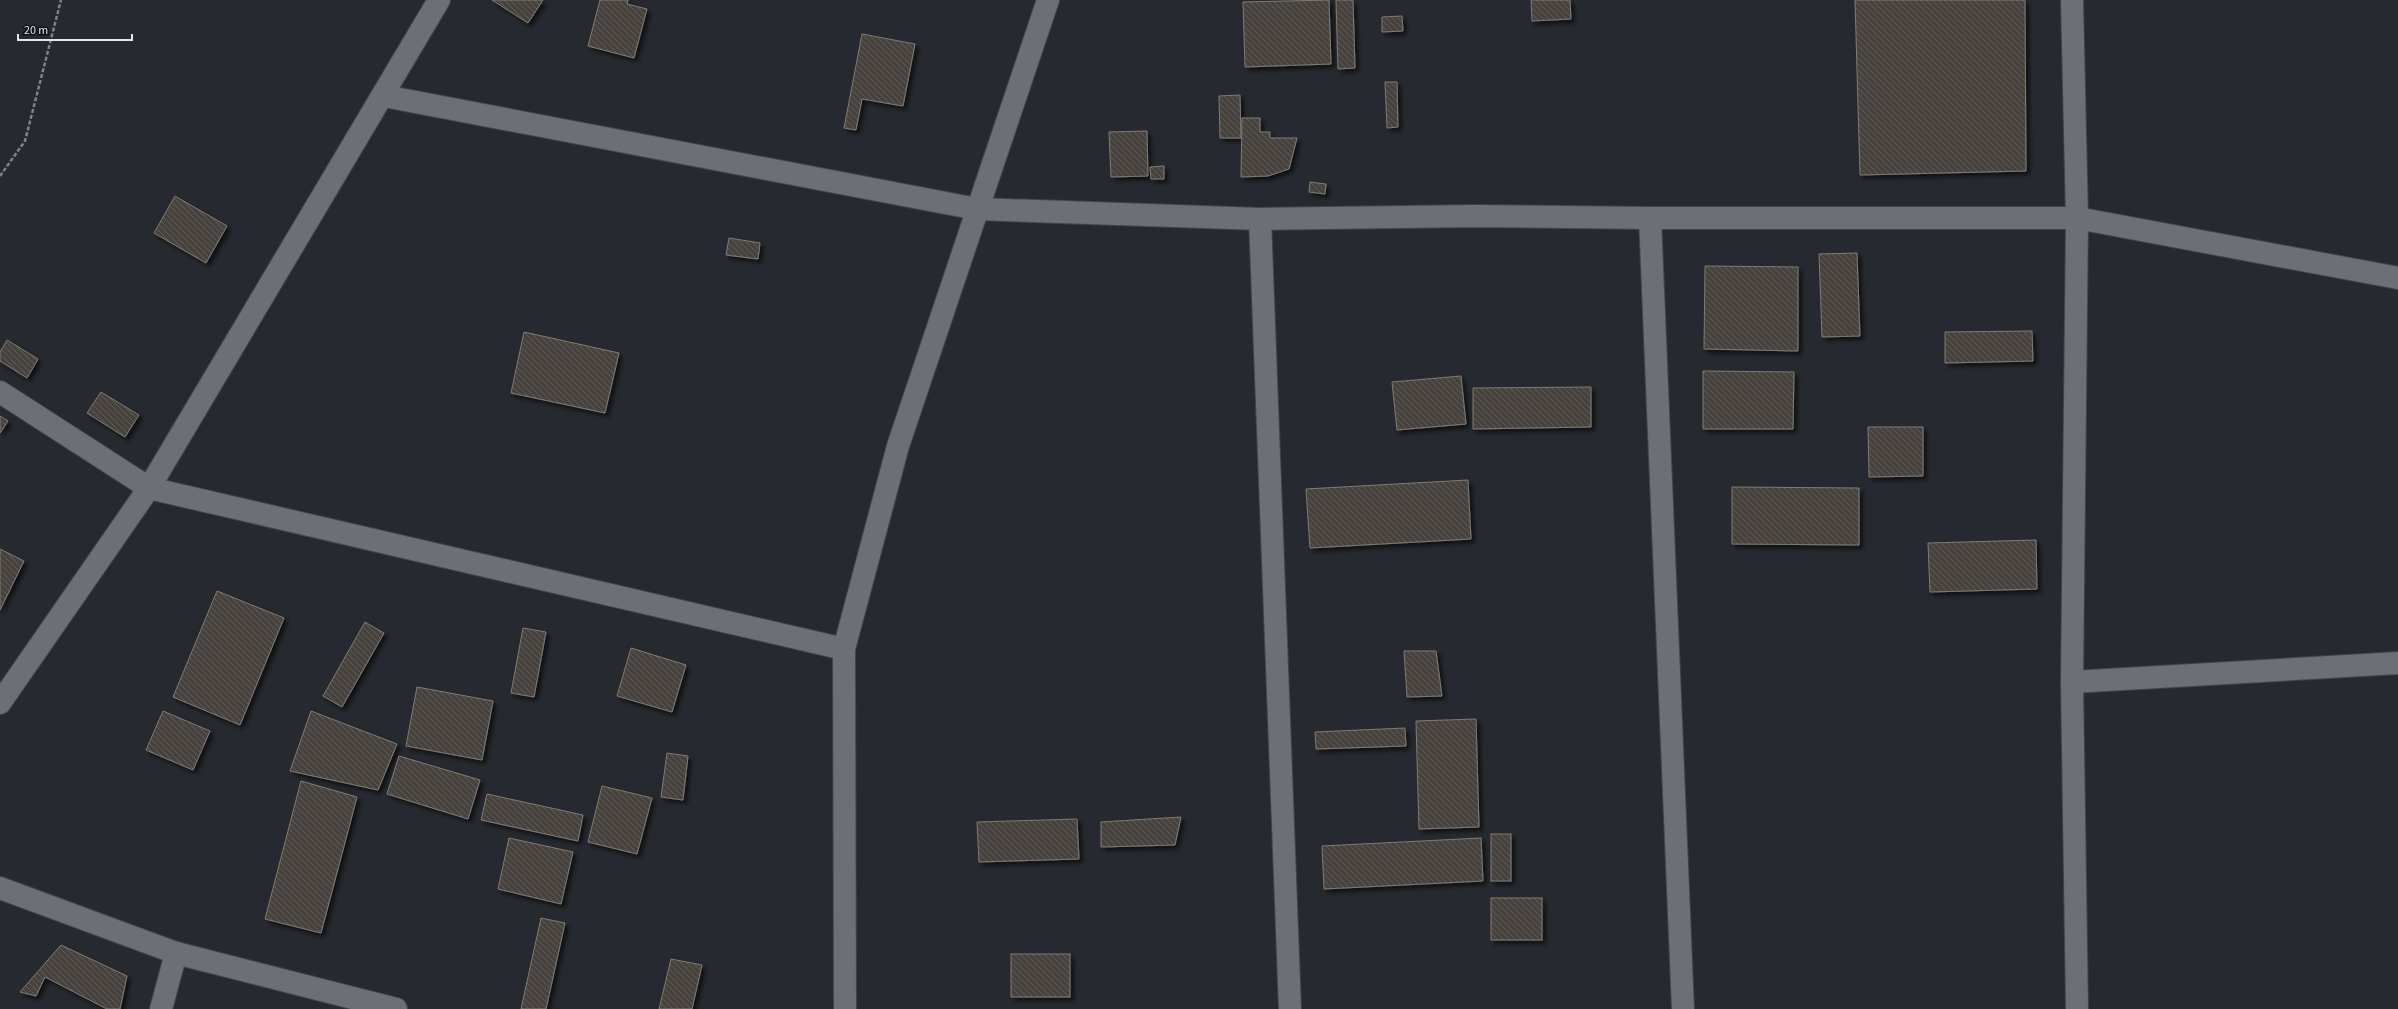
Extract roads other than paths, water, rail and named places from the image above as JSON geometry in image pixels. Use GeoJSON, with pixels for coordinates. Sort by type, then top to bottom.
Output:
{"type":"FeatureCollection","features":[{"type":"Feature","properties":{"kind":"street"},"geometry":{"type":"LineString","coordinates":[[0,702],[149,488],[384,96],[439,0]]}},
{"type":"Feature","properties":{"kind":"street"},"geometry":{"type":"LineString","coordinates":[[845,1009],[844,649],[898,446],[1048,0]]}},
{"type":"Feature","properties":{"kind":"street"},"geometry":{"type":"LineString","coordinates":[[2072,0],[2076,218],[2072,682],[2077,1009]]}},
{"type":"Feature","properties":{"kind":"street"},"geometry":{"type":"LineString","coordinates":[[384,96],[977,209],[1260,219],[1474,216],[1650,218],[2076,218],[2398,278]]}},
{"type":"Feature","properties":{"kind":"street"},"geometry":{"type":"LineString","coordinates":[[1650,218],[1683,1009]]}},
{"type":"Feature","properties":{"kind":"street"},"geometry":{"type":"LineString","coordinates":[[1260,219],[1290,1009]]}},
{"type":"Feature","properties":{"kind":"street"},"geometry":{"type":"LineString","coordinates":[[0,392],[149,488],[844,649]]}},
{"type":"Feature","properties":{"kind":"street"},"geometry":{"type":"LineString","coordinates":[[2072,682],[2398,663]]}},
{"type":"Feature","properties":{"kind":"street"},"geometry":{"type":"LineString","coordinates":[[0,888],[176,953],[396,1009]]}},
{"type":"Feature","properties":{"kind":"street"},"geometry":{"type":"LineString","coordinates":[[161,1009],[176,953]]}}]}
